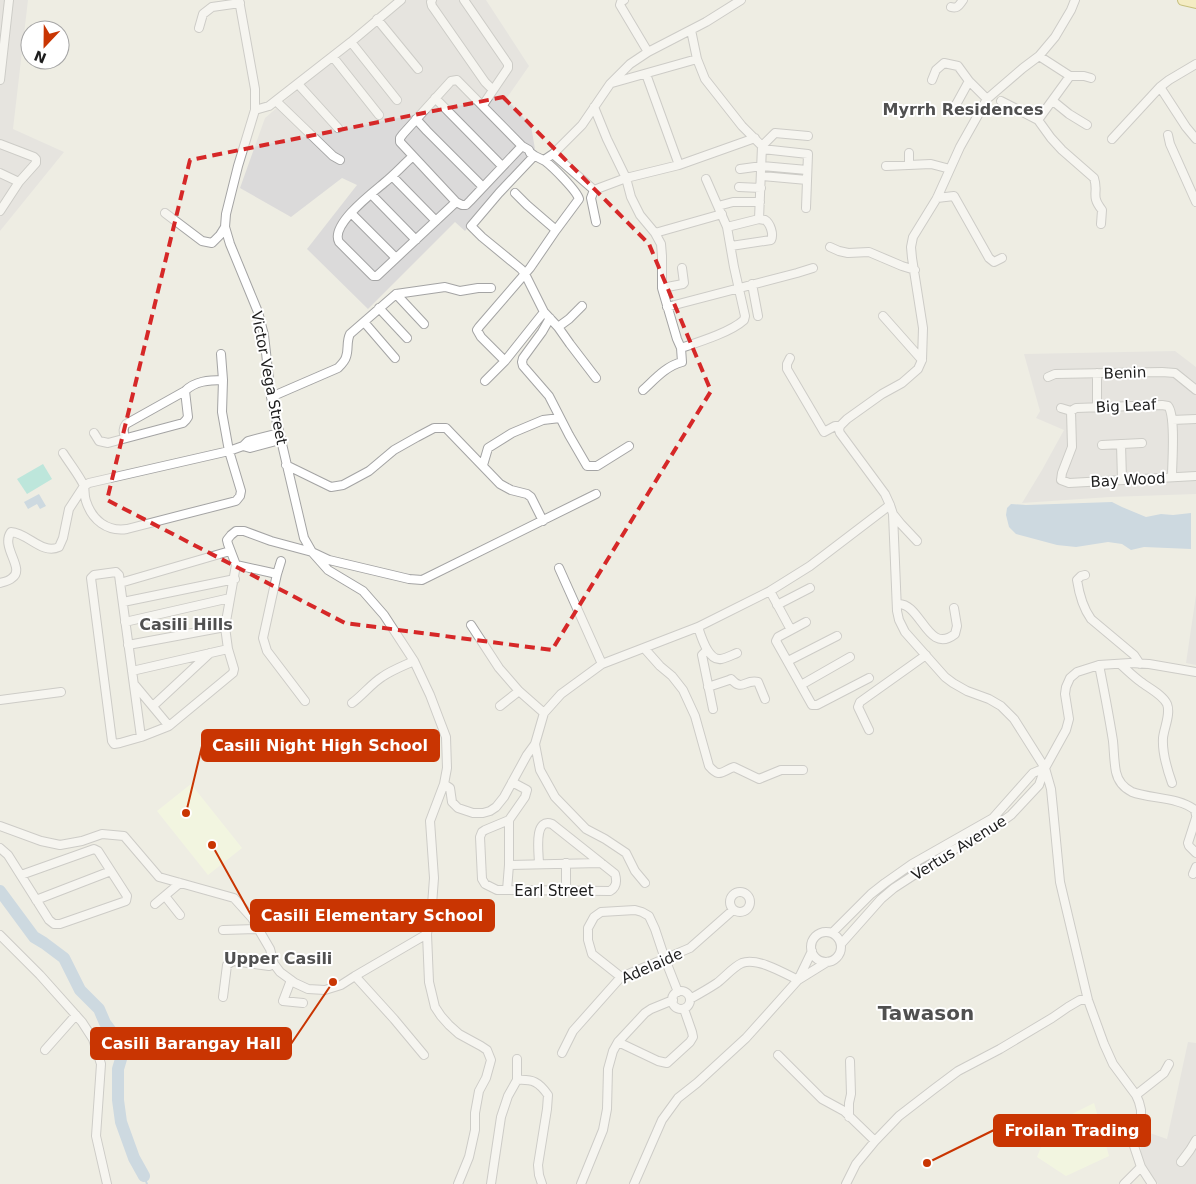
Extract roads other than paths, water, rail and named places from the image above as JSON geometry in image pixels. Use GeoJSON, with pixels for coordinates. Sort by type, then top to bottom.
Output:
{"type":"FeatureCollection","features":[{"type":"Feature","properties":{"kind":"main road"},"geometry":{"type":"LineString","coordinates":[[1183,0],[1196,3]]}},
{"type":"Feature","properties":{"kind":"street"},"geometry":{"type":"LineString","coordinates":[[0,80],[9,0]]}},
{"type":"Feature","properties":{"kind":"street"},"geometry":{"type":"LineString","coordinates":[[255,110],[269,106],[276,101],[352,42],[401,0]]}},
{"type":"Feature","properties":{"kind":"street"},"geometry":{"type":"LineString","coordinates":[[432,0],[432,6],[485,82],[493,90]]}},
{"type":"Feature","properties":{"kind":"street"},"geometry":{"type":"LineString","coordinates":[[464,0],[508,64],[508,68],[483,105]]}},
{"type":"Feature","properties":{"kind":"street"},"geometry":{"type":"LineString","coordinates":[[624,0],[620,5],[648,52]]}},
{"type":"Feature","properties":{"kind":"street"},"geometry":{"type":"LineString","coordinates":[[544,160],[553,154],[582,125],[610,84],[630,64],[648,52],[691,30],[730,3],[741,0]]}},
{"type":"Feature","properties":{"kind":"street"},"geometry":{"type":"LineString","coordinates":[[951,6],[958,7],[963,0]]}},
{"type":"Feature","properties":{"kind":"street"},"geometry":{"type":"LineString","coordinates":[[1075,0],[1055,37],[1039,56],[987,99],[960,146],[936,198],[913,237],[911,247],[924,328],[922,360],[918,369],[847,419],[840,426],[839,430],[840,434],[885,494],[890,504],[893,514],[897,604],[899,620],[905,632],[945,677],[953,683],[1001,706],[1014,719],[1045,768],[1054,809],[1060,882],[1088,1000],[1113,1064],[1136,1095],[1141,1110],[1134,1146],[1141,1167],[1152,1184]]}},
{"type":"Feature","properties":{"kind":"street"},"geometry":{"type":"LineString","coordinates":[[199,28],[203,14],[212,7],[240,2]]}},
{"type":"Feature","properties":{"kind":"street","name":"Victor Vega Street"},"geometry":{"type":"LineString","coordinates":[[240,2],[255,89],[255,110],[226,214],[226,227],[230,244],[258,312],[264,335],[271,397],[279,436],[304,538],[312,552]]}},
{"type":"Feature","properties":{"kind":"street"},"geometry":{"type":"LineString","coordinates":[[377,19],[418,69]]}},
{"type":"Feature","properties":{"kind":"street"},"geometry":{"type":"LineString","coordinates":[[691,30],[697,59],[705,79],[762,148],[760,219]]}},
{"type":"Feature","properties":{"kind":"street"},"geometry":{"type":"LineString","coordinates":[[352,42],[397,100]]}},
{"type":"Feature","properties":{"kind":"street"},"geometry":{"type":"LineString","coordinates":[[1039,56],[1070,76],[1091,78]]}},
{"type":"Feature","properties":{"kind":"street"},"geometry":{"type":"LineString","coordinates":[[333,57],[379,115]]}},
{"type":"Feature","properties":{"kind":"street"},"geometry":{"type":"LineString","coordinates":[[610,84],[697,59]]}},
{"type":"Feature","properties":{"kind":"street"},"geometry":{"type":"LineString","coordinates":[[932,80],[936,70],[944,63],[958,66],[969,81],[987,99]]}},
{"type":"Feature","properties":{"kind":"street"},"geometry":{"type":"LineString","coordinates":[[1112,139],[1160,87],[1196,64]]}},
{"type":"Feature","properties":{"kind":"street"},"geometry":{"type":"LineString","coordinates":[[646,74],[679,164]]}},
{"type":"Feature","properties":{"kind":"street"},"geometry":{"type":"LineString","coordinates":[[1038,120],[1070,76]]}},
{"type":"Feature","properties":{"kind":"street"},"geometry":{"type":"LineString","coordinates":[[505,361],[481,338],[477,330],[530,268],[578,202],[579,197],[568,183],[544,160],[528,151],[456,80],[451,81],[400,138],[400,142],[456,202],[462,205],[466,205],[502,166],[528,151]]}},
{"type":"Feature","properties":{"kind":"street"},"geometry":{"type":"LineString","coordinates":[[952,112],[969,81]]}},
{"type":"Feature","properties":{"kind":"street"},"geometry":{"type":"LineString","coordinates":[[298,84],[338,128]]}},
{"type":"Feature","properties":{"kind":"street"},"geometry":{"type":"LineString","coordinates":[[1160,87],[1196,140]]}},
{"type":"Feature","properties":{"kind":"street"},"geometry":{"type":"LineString","coordinates":[[435,98],[502,166]]}},
{"type":"Feature","properties":{"kind":"street"},"geometry":{"type":"LineString","coordinates":[[276,101],[333,156],[340,160]]}},
{"type":"Feature","properties":{"kind":"street"},"geometry":{"type":"LineString","coordinates":[[1001,101],[1038,120],[1062,150],[1094,178],[1096,184],[1094,196],[1096,203],[1102,210],[1101,224]]}},
{"type":"Feature","properties":{"kind":"street"},"geometry":{"type":"LineString","coordinates":[[1053,101],[1087,125]]}},
{"type":"Feature","properties":{"kind":"street"},"geometry":{"type":"LineString","coordinates":[[594,107],[626,178],[631,197],[640,215],[655,233],[661,244],[662,288],[681,348],[682,362],[667,368],[643,390]]}},
{"type":"Feature","properties":{"kind":"street"},"geometry":{"type":"LineString","coordinates":[[416,119],[483,188]]}},
{"type":"Feature","properties":{"kind":"street"},"geometry":{"type":"LineString","coordinates":[[1186,127],[1196,124]]}},
{"type":"Feature","properties":{"kind":"street"},"geometry":{"type":"LineString","coordinates":[[762,148],[774,133],[808,136]]}},
{"type":"Feature","properties":{"kind":"street"},"geometry":{"type":"LineString","coordinates":[[1168,135],[1170,144],[1196,202]]}},
{"type":"Feature","properties":{"kind":"street"},"geometry":{"type":"LineString","coordinates":[[596,222],[591,198],[594,190],[626,178],[679,164],[755,138]]}},
{"type":"Feature","properties":{"kind":"street"},"geometry":{"type":"LineString","coordinates":[[0,144],[34,157],[36,160],[36,163],[19,182],[0,211]]}},
{"type":"Feature","properties":{"kind":"street"},"geometry":{"type":"LineString","coordinates":[[762,148],[808,154],[806,208]]}},
{"type":"Feature","properties":{"kind":"street"},"geometry":{"type":"LineString","coordinates":[[528,151],[499,193],[471,226],[521,269],[547,315],[596,378]]}},
{"type":"Feature","properties":{"kind":"street"},"geometry":{"type":"LineString","coordinates":[[908,153],[909,165]]}},
{"type":"Feature","properties":{"kind":"street"},"geometry":{"type":"LineString","coordinates":[[553,154],[594,190]]}},
{"type":"Feature","properties":{"kind":"street"},"geometry":{"type":"LineString","coordinates":[[413,156],[351,213],[338,234],[338,240],[373,276],[377,276],[456,202]]}},
{"type":"Feature","properties":{"kind":"street"},"geometry":{"type":"LineString","coordinates":[[886,166],[931,164],[950,169]]}},
{"type":"Feature","properties":{"kind":"street"},"geometry":{"type":"LineString","coordinates":[[740,169],[762,166],[807,170]]}},
{"type":"Feature","properties":{"kind":"street"},"geometry":{"type":"LineString","coordinates":[[0,173],[19,182]]}},
{"type":"Feature","properties":{"kind":"street"},"geometry":{"type":"LineString","coordinates":[[392,176],[436,221]]}},
{"type":"Feature","properties":{"kind":"street"},"geometry":{"type":"LineString","coordinates":[[761,176],[807,180]]}},
{"type":"Feature","properties":{"kind":"street"},"geometry":{"type":"LineString","coordinates":[[681,348],[743,322],[745,316],[728,227],[706,179]]}},
{"type":"Feature","properties":{"kind":"street"},"geometry":{"type":"LineString","coordinates":[[740,187],[761,188]]}},
{"type":"Feature","properties":{"kind":"street"},"geometry":{"type":"LineString","coordinates":[[515,193],[556,230]]}},
{"type":"Feature","properties":{"kind":"street"},"geometry":{"type":"LineString","coordinates":[[371,194],[416,240]]}},
{"type":"Feature","properties":{"kind":"street"},"geometry":{"type":"LineString","coordinates":[[936,198],[954,196],[989,258],[994,262],[1002,258]]}},
{"type":"Feature","properties":{"kind":"street"},"geometry":{"type":"LineString","coordinates":[[655,233],[720,210],[733,202],[760,202]]}},
{"type":"Feature","properties":{"kind":"street"},"geometry":{"type":"LineString","coordinates":[[165,213],[202,241],[212,243],[226,227]]}},
{"type":"Feature","properties":{"kind":"street"},"geometry":{"type":"LineString","coordinates":[[351,213],[396,258]]}},
{"type":"Feature","properties":{"kind":"street"},"geometry":{"type":"LineString","coordinates":[[728,227],[760,219],[766,220],[773,236],[771,240],[731,246]]}},
{"type":"Feature","properties":{"kind":"street"},"geometry":{"type":"LineString","coordinates":[[830,247],[848,253],[870,252],[915,270]]}},
{"type":"Feature","properties":{"kind":"street"},"geometry":{"type":"LineString","coordinates":[[662,288],[683,284],[682,268]]}},
{"type":"Feature","properties":{"kind":"street"},"geometry":{"type":"LineString","coordinates":[[667,307],[813,268]]}},
{"type":"Feature","properties":{"kind":"street"},"geometry":{"type":"LineString","coordinates":[[752,284],[758,316]]}},
{"type":"Feature","properties":{"kind":"street"},"geometry":{"type":"LineString","coordinates":[[271,397],[338,368],[347,356],[347,340],[350,334],[396,294],[445,287],[460,291],[491,288]]}},
{"type":"Feature","properties":{"kind":"street"},"geometry":{"type":"LineString","coordinates":[[396,294],[424,324]]}},
{"type":"Feature","properties":{"kind":"street"},"geometry":{"type":"LineString","coordinates":[[558,327],[582,306]]}},
{"type":"Feature","properties":{"kind":"street"},"geometry":{"type":"LineString","coordinates":[[379,308],[407,338]]}},
{"type":"Feature","properties":{"kind":"street"},"geometry":{"type":"LineString","coordinates":[[485,381],[547,315]]}},
{"type":"Feature","properties":{"kind":"street"},"geometry":{"type":"LineString","coordinates":[[547,315],[542,332],[522,362],[523,366],[549,396],[587,466],[597,466],[629,446]]}},
{"type":"Feature","properties":{"kind":"street"},"geometry":{"type":"LineString","coordinates":[[883,316],[922,360]]}},
{"type":"Feature","properties":{"kind":"street"},"geometry":{"type":"LineString","coordinates":[[364,322],[395,358]]}},
{"type":"Feature","properties":{"kind":"street"},"geometry":{"type":"LineString","coordinates":[[63,453],[84,486],[85,499],[95,518],[112,529],[120,530],[236,501],[242,491],[229,451],[222,412],[223,380],[221,354]]}},
{"type":"Feature","properties":{"kind":"street"},"geometry":{"type":"LineString","coordinates":[[790,358],[787,369],[824,432],[835,426],[840,426]]}},
{"type":"Feature","properties":{"kind":"street","name":"Benin"},"geometry":{"type":"LineString","coordinates":[[1048,377],[1055,374],[1174,373],[1196,390]]}},
{"type":"Feature","properties":{"kind":"street"},"geometry":{"type":"LineString","coordinates":[[1096,374],[1097,408]]}},
{"type":"Feature","properties":{"kind":"street"},"geometry":{"type":"LineString","coordinates":[[125,438],[124,427],[126,424],[185,391],[190,386],[206,380],[223,380]]}},
{"type":"Feature","properties":{"kind":"street"},"geometry":{"type":"LineString","coordinates":[[94,433],[100,441],[108,443],[177,425],[188,417],[185,391]]}},
{"type":"Feature","properties":{"kind":"street","name":"Big Leaf"},"geometry":{"type":"LineString","coordinates":[[1071,411],[1076,408],[1168,406],[1172,420],[1172,477]]}},
{"type":"Feature","properties":{"kind":"street"},"geometry":{"type":"LineString","coordinates":[[1061,408],[1071,411]]}},
{"type":"Feature","properties":{"kind":"street","name":"Bay Wood"},"geometry":{"type":"LineString","coordinates":[[1071,411],[1072,447],[1061,480],[1069,483],[1196,476]]}},
{"type":"Feature","properties":{"kind":"street"},"geometry":{"type":"LineString","coordinates":[[482,465],[488,448],[512,433],[543,420],[560,418]]}},
{"type":"Feature","properties":{"kind":"street"},"geometry":{"type":"LineString","coordinates":[[1172,420],[1196,419]]}},
{"type":"Feature","properties":{"kind":"street"},"geometry":{"type":"LineString","coordinates":[[286,465],[332,487],[343,484],[370,471],[394,450],[434,428],[446,428],[500,484],[531,497],[543,521]]}},
{"type":"Feature","properties":{"kind":"street"},"geometry":{"type":"LineString","coordinates":[[0,582],[12,579],[16,573],[7,543],[8,535],[11,532],[20,533],[47,549],[59,547],[63,538],[69,509],[84,486],[89,483],[229,451],[243,446],[250,448],[279,436]]}},
{"type":"Feature","properties":{"kind":"street"},"geometry":{"type":"LineString","coordinates":[[1102,445],[1142,443]]}},
{"type":"Feature","properties":{"kind":"street"},"geometry":{"type":"LineString","coordinates":[[1121,444],[1122,480]]}},
{"type":"Feature","properties":{"kind":"street"},"geometry":{"type":"LineString","coordinates":[[141,737],[119,575],[116,572],[94,575],[91,578],[112,741],[114,744],[141,737],[169,726],[233,673],[234,669],[228,649],[225,627],[235,579],[236,564],[227,540],[236,531],[244,531],[312,552],[329,560],[409,579],[422,580],[596,494]]}},
{"type":"Feature","properties":{"kind":"street"},"geometry":{"type":"LineString","coordinates":[[444,784],[450,788],[454,805],[466,812],[487,812],[504,797],[526,755],[534,744],[544,713],[560,694],[602,664],[698,627],[770,591],[810,566],[890,504]]}},
{"type":"Feature","properties":{"kind":"street"},"geometry":{"type":"LineString","coordinates":[[893,514],[900,524],[917,540]]}},
{"type":"Feature","properties":{"kind":"street"},"geometry":{"type":"LineString","coordinates":[[120,583],[230,551]]}},
{"type":"Feature","properties":{"kind":"street"},"geometry":{"type":"LineString","coordinates":[[312,552],[328,570],[363,591],[384,615],[414,661],[430,695],[446,737],[448,768],[430,821],[434,878],[427,934],[429,982],[435,1007],[449,1025],[459,1034],[487,1050],[491,1060],[486,1078],[479,1092],[475,1113],[475,1130],[469,1157],[458,1184]]}},
{"type":"Feature","properties":{"kind":"street"},"geometry":{"type":"LineString","coordinates":[[281,561],[276,574],[263,638],[267,651],[305,701]]}},
{"type":"Feature","properties":{"kind":"street"},"geometry":{"type":"LineString","coordinates":[[236,564],[276,574]]}},
{"type":"Feature","properties":{"kind":"street"},"geometry":{"type":"LineString","coordinates":[[559,568],[602,664]]}},
{"type":"Feature","properties":{"kind":"street"},"geometry":{"type":"LineString","coordinates":[[1085,575],[1077,580],[1088,615],[1134,655],[1140,664]]}},
{"type":"Feature","properties":{"kind":"street"},"geometry":{"type":"LineString","coordinates":[[123,602],[235,579]]}},
{"type":"Feature","properties":{"kind":"street"},"geometry":{"type":"LineString","coordinates":[[777,605],[810,588]]}},
{"type":"Feature","properties":{"kind":"street"},"geometry":{"type":"LineString","coordinates":[[770,591],[791,630]]}},
{"type":"Feature","properties":{"kind":"street"},"geometry":{"type":"LineString","coordinates":[[125,622],[230,598]]}},
{"type":"Feature","properties":{"kind":"street"},"geometry":{"type":"LineString","coordinates":[[897,604],[908,606],[934,637],[941,639],[946,639],[955,634],[957,626],[954,608]]}},
{"type":"Feature","properties":{"kind":"street"},"geometry":{"type":"LineString","coordinates":[[806,622],[778,637],[776,641],[812,705],[815,706],[869,678]]}},
{"type":"Feature","properties":{"kind":"street"},"geometry":{"type":"LineString","coordinates":[[471,625],[499,668],[519,691],[544,713]]}},
{"type":"Feature","properties":{"kind":"street"},"geometry":{"type":"LineString","coordinates":[[128,645],[225,627]]}},
{"type":"Feature","properties":{"kind":"street"},"geometry":{"type":"LineString","coordinates":[[698,627],[707,650],[715,658],[720,659],[737,653]]}},
{"type":"Feature","properties":{"kind":"street"},"geometry":{"type":"LineString","coordinates":[[788,661],[837,636]]}},
{"type":"Feature","properties":{"kind":"street"},"geometry":{"type":"LineString","coordinates":[[644,648],[683,690],[695,716],[709,766],[713,771],[719,774],[734,767],[759,779],[781,770],[803,770]]}},
{"type":"Feature","properties":{"kind":"street"},"geometry":{"type":"LineString","coordinates":[[132,671],[228,649]]}},
{"type":"Feature","properties":{"kind":"street"},"geometry":{"type":"LineString","coordinates":[[707,650],[702,655],[713,709]]}},
{"type":"Feature","properties":{"kind":"street"},"geometry":{"type":"LineString","coordinates":[[153,706],[212,652]]}},
{"type":"Feature","properties":{"kind":"street"},"geometry":{"type":"LineString","coordinates":[[869,730],[858,707],[859,703],[926,655]]}},
{"type":"Feature","properties":{"kind":"street"},"geometry":{"type":"LineString","coordinates":[[801,685],[850,657]]}},
{"type":"Feature","properties":{"kind":"street"},"geometry":{"type":"LineString","coordinates":[[352,702],[382,677],[414,661]]}},
{"type":"Feature","properties":{"kind":"street"},"geometry":{"type":"LineString","coordinates":[[1120,664],[1165,700],[1168,706],[1163,747],[1172,783]]}},
{"type":"Feature","properties":{"kind":"street"},"geometry":{"type":"LineString","coordinates":[[1045,768],[1070,719],[1065,694],[1066,687],[1077,672],[1100,665],[1140,664],[1196,672]]}},
{"type":"Feature","properties":{"kind":"street"},"geometry":{"type":"LineString","coordinates":[[1100,665],[1113,741],[1116,771],[1122,785],[1126,789],[1138,794],[1188,805],[1195,810],[1196,817],[1188,843],[1196,853]]}},
{"type":"Feature","properties":{"kind":"street"},"geometry":{"type":"LineString","coordinates":[[708,687],[731,679],[736,685],[740,686],[754,681],[758,682],[765,699]]}},
{"type":"Feature","properties":{"kind":"street"},"geometry":{"type":"LineString","coordinates":[[134,684],[169,726]]}},
{"type":"Feature","properties":{"kind":"street"},"geometry":{"type":"LineString","coordinates":[[500,706],[519,691]]}},
{"type":"Feature","properties":{"kind":"street"},"geometry":{"type":"LineString","coordinates":[[0,700],[61,692]]}},
{"type":"Feature","properties":{"kind":"street"},"geometry":{"type":"LineString","coordinates":[[534,744],[540,770],[554,797],[586,828],[626,853],[635,871],[645,883]]}},
{"type":"Feature","properties":{"kind":"street","name":"Vertus Avenue"},"geometry":{"type":"LineString","coordinates":[[832,933],[885,883],[912,864],[992,818],[1033,773],[1045,768]]}},
{"type":"Feature","properties":{"kind":"street","name":"Vertus Avenue"},"geometry":{"type":"LineString","coordinates":[[841,944],[880,899],[894,888],[951,851],[983,835],[1011,815],[1039,785],[1045,768]]}},
{"type":"Feature","properties":{"kind":"street"},"geometry":{"type":"LineString","coordinates":[[508,890],[509,820],[526,794],[526,790],[512,782]]}},
{"type":"Feature","properties":{"kind":"street"},"geometry":{"type":"LineString","coordinates":[[1008,801],[1017,808]]}},
{"type":"Feature","properties":{"kind":"street","name":"Earl Street"},"geometry":{"type":"LineString","coordinates":[[509,820],[485,830],[480,836],[482,879],[485,884],[497,890],[610,891],[614,888],[617,879],[615,874],[601,863]]}},
{"type":"Feature","properties":{"kind":"street"},"geometry":{"type":"LineString","coordinates":[[539,864],[538,833],[540,828],[548,822],[601,863]]}},
{"type":"Feature","properties":{"kind":"street"},"geometry":{"type":"LineString","coordinates":[[0,826],[41,841],[60,845],[82,841],[102,834],[124,836],[159,877],[234,898],[259,929],[270,950],[274,964],[280,972],[308,989],[325,990],[341,985],[427,934]]}},
{"type":"Feature","properties":{"kind":"street"},"geometry":{"type":"LineString","coordinates":[[0,848],[8,855],[49,920],[54,924],[60,924],[126,902],[127,896],[98,850],[94,849],[21,875]]}},
{"type":"Feature","properties":{"kind":"street"},"geometry":{"type":"LineString","coordinates":[[566,863],[566,891]]}},
{"type":"Feature","properties":{"kind":"street"},"geometry":{"type":"LineString","coordinates":[[509,865],[601,863]]}},
{"type":"Feature","properties":{"kind":"street"},"geometry":{"type":"LineString","coordinates":[[36,900],[111,871]]}},
{"type":"Feature","properties":{"kind":"street"},"geometry":{"type":"LineString","coordinates":[[155,904],[180,884]]}},
{"type":"Feature","properties":{"kind":"street"},"geometry":{"type":"LineString","coordinates":[[165,896],[180,915]]}},
{"type":"Feature","properties":{"kind":"street"},"geometry":{"type":"LineString","coordinates":[[621,976],[592,954],[588,940],[588,928],[594,917],[600,912],[635,910],[649,916],[656,929],[678,992]]}},
{"type":"Feature","properties":{"kind":"street","name":"Adelaide"},"geometry":{"type":"LineString","coordinates":[[562,1053],[573,1031],[621,976],[690,948],[733,910]]}},
{"type":"Feature","properties":{"kind":"street"},"geometry":{"type":"LineString","coordinates":[[223,930],[259,929]]}},
{"type":"Feature","properties":{"kind":"street"},"geometry":{"type":"LineString","coordinates":[[634,1184],[662,1120],[678,1098],[746,1038],[798,980],[812,951],[815,937],[822,932],[826,932],[832,933],[839,938],[841,951],[838,957],[798,980]]}},
{"type":"Feature","properties":{"kind":"street"},"geometry":{"type":"LineString","coordinates":[[0,935],[76,1015],[93,1040],[101,1064],[96,1136],[107,1184]]}},
{"type":"Feature","properties":{"kind":"street"},"geometry":{"type":"LineString","coordinates":[[812,951],[816,958],[827,962]]}},
{"type":"Feature","properties":{"kind":"street"},"geometry":{"type":"LineString","coordinates":[[223,997],[227,965],[234,962],[269,966],[274,964]]}},
{"type":"Feature","properties":{"kind":"street"},"geometry":{"type":"LineString","coordinates":[[690,999],[716,983],[741,963],[757,963],[768,966],[798,980]]}},
{"type":"Feature","properties":{"kind":"street"},"geometry":{"type":"LineString","coordinates":[[355,976],[424,1055]]}},
{"type":"Feature","properties":{"kind":"street"},"geometry":{"type":"LineString","coordinates":[[291,980],[283,1001],[303,1003]]}},
{"type":"Feature","properties":{"kind":"street"},"geometry":{"type":"LineString","coordinates":[[673,1000],[677,1008],[684,1009],[689,1005],[690,999],[687,994],[678,992]]}},
{"type":"Feature","properties":{"kind":"street"},"geometry":{"type":"LineString","coordinates":[[581,1184],[603,1130],[607,1109],[608,1076],[613,1051],[618,1042],[645,1013],[673,1000],[678,992]]}},
{"type":"Feature","properties":{"kind":"street"},"geometry":{"type":"LineString","coordinates":[[846,1184],[856,1164],[899,1116],[958,1072],[1000,1049],[1080,1000],[1088,1000]]}},
{"type":"Feature","properties":{"kind":"street"},"geometry":{"type":"LineString","coordinates":[[618,1042],[658,1062],[667,1063],[693,1037],[684,1009]]}},
{"type":"Feature","properties":{"kind":"street"},"geometry":{"type":"LineString","coordinates":[[45,1050],[76,1015]]}},
{"type":"Feature","properties":{"kind":"street"},"geometry":{"type":"LineString","coordinates":[[778,1055],[822,1099],[844,1112],[875,1141]]}},
{"type":"Feature","properties":{"kind":"street"},"geometry":{"type":"LineString","coordinates":[[491,1184],[501,1116],[508,1096],[517,1080],[517,1059]]}},
{"type":"Feature","properties":{"kind":"street"},"geometry":{"type":"LineString","coordinates":[[849,1117],[851,1094],[850,1060]]}},
{"type":"Feature","properties":{"kind":"street"},"geometry":{"type":"LineString","coordinates":[[1136,1095],[1164,1073],[1169,1064]]}},
{"type":"Feature","properties":{"kind":"street"},"geometry":{"type":"LineString","coordinates":[[517,1080],[538,1083],[548,1095],[538,1166],[538,1175],[542,1184]]}},
{"type":"Feature","properties":{"kind":"street"},"geometry":{"type":"LineString","coordinates":[[1181,1162],[1196,1140]]}},
{"type":"Feature","properties":{"kind":"street"},"geometry":{"type":"LineString","coordinates":[[1124,1184],[1141,1167]]}},
{"type":"Feature","properties":{"kind":"waterway"},"geometry":{"type":"LineString","coordinates":[[0,891],[34,937],[64,958],[80,990],[99,1009],[105,1023],[117,1039],[121,1059],[118,1069],[118,1100],[121,1122],[134,1158],[144,1176]]}},
{"type":"Feature","properties":{"kind":"waterway"},"geometry":{"type":"LineString","coordinates":[[144,1176],[147,1184]]}},
{"type":"Feature","properties":{"kind":"place","name":"Casili Night High School"},"geometry":{"type":"Point","coordinates":[186,813]}},
{"type":"Feature","properties":{"kind":"place","name":"Casili Elementary School"},"geometry":{"type":"Point","coordinates":[212,845]}},
{"type":"Feature","properties":{"kind":"place","name":"Casili Barangay Hall"},"geometry":{"type":"Point","coordinates":[333,982]}},
{"type":"Feature","properties":{"kind":"place","name":"Froilan Trading"},"geometry":{"type":"Point","coordinates":[927,1163]}},
{"type":"Feature","properties":{"kind":"district","name":"Myrrh Residences"},"geometry":{"type":"Point","coordinates":[963,109]}},
{"type":"Feature","properties":{"kind":"district","name":"Casili Hills"},"geometry":{"type":"Point","coordinates":[186,624]}},
{"type":"Feature","properties":{"kind":"district","name":"Upper Casili"},"geometry":{"type":"Point","coordinates":[278,958]}},
{"type":"Feature","properties":{"kind":"district","name":"Tawason"},"geometry":{"type":"Point","coordinates":[926,1013]}}]}
